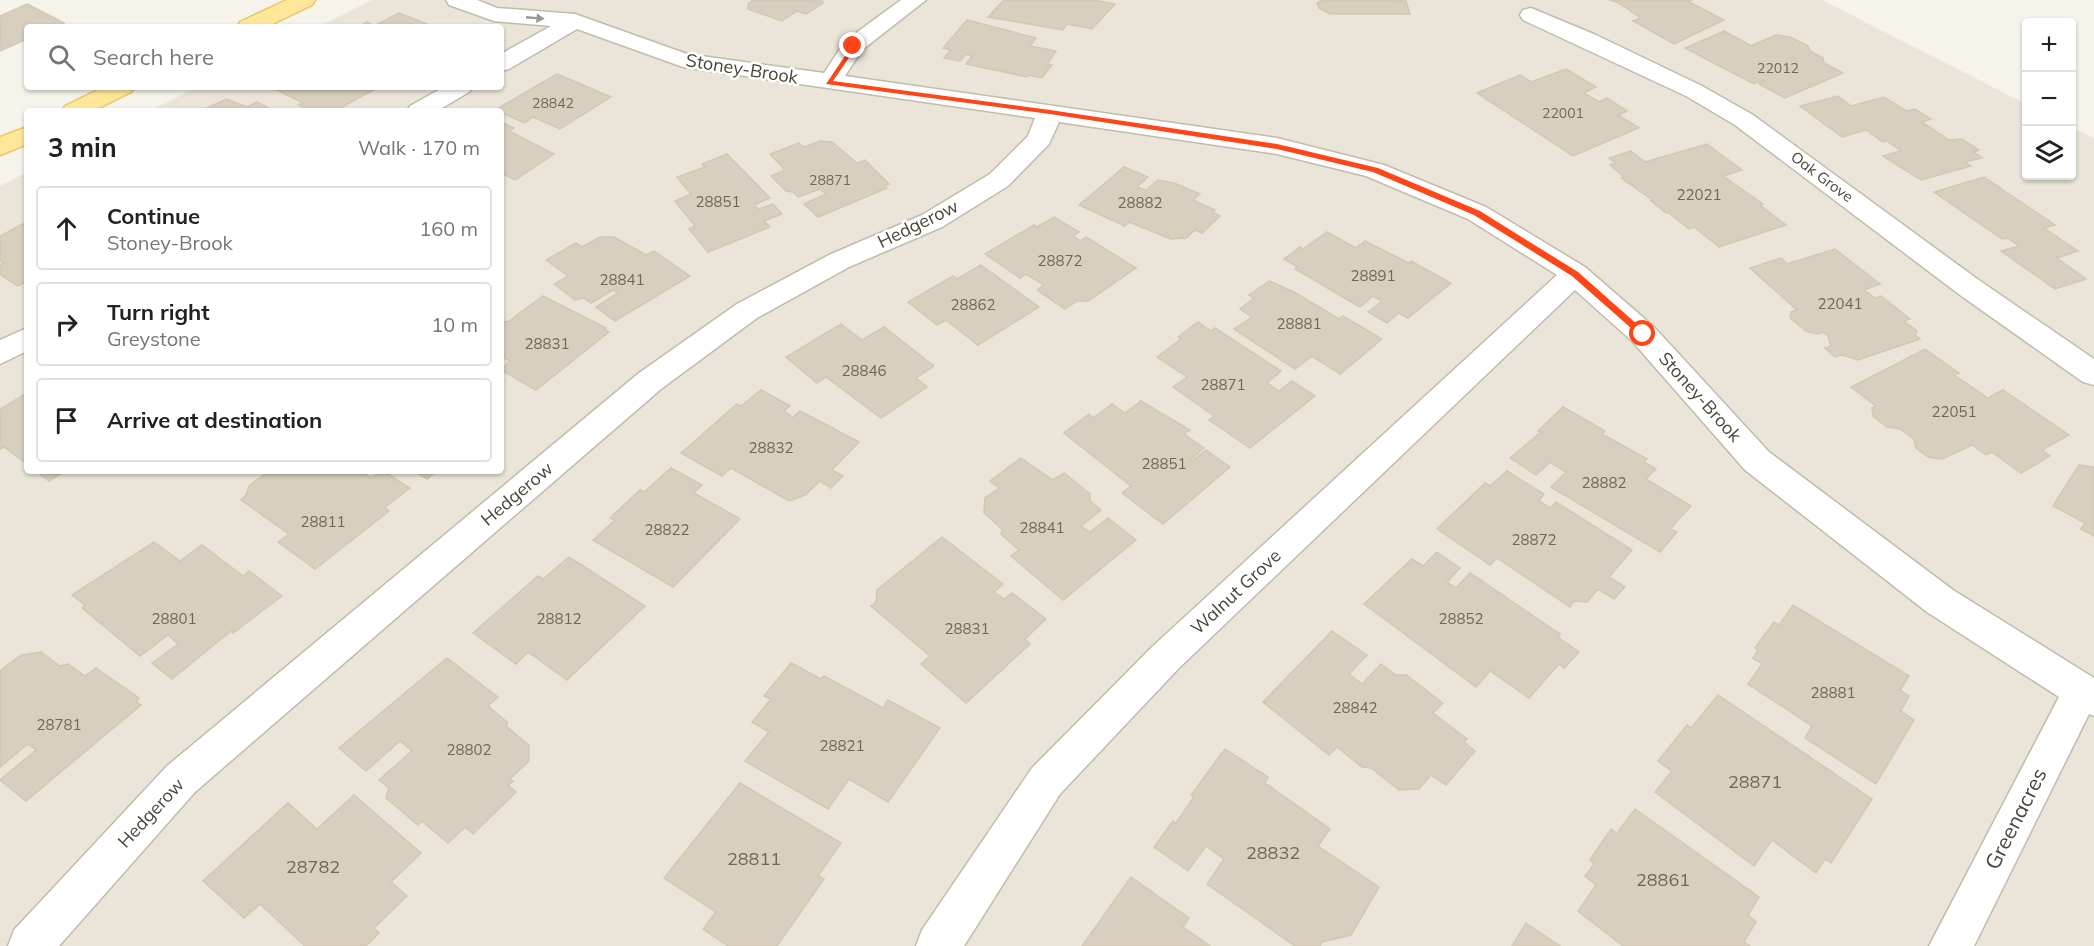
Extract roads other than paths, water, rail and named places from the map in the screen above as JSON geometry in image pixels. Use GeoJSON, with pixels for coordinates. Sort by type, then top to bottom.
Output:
{"type":"FeatureCollection","features":[{"type":"Feature","properties":{"kind":"main road"},"geometry":{"type":"LineString","coordinates":[[254,24],[304,0]]}},
{"type":"Feature","properties":{"kind":"main road"},"geometry":{"type":"LineString","coordinates":[[80,108],[117,90]]}},
{"type":"Feature","properties":{"kind":"main road"},"geometry":{"type":"LineString","coordinates":[[0,147],[24,135]]}},
{"type":"Feature","properties":{"kind":"street"},"geometry":{"type":"LineString","coordinates":[[829,83],[853,46],[915,0]]}},
{"type":"Feature","properties":{"kind":"street","name":"Stoney-Brook"},"geometry":{"type":"LineString","coordinates":[[474,2],[494,14],[566,10],[682,60],[1277,146],[1375,170],[1477,213],[1575,274],[1643,334],[1757,461],[1940,601],[2087,695]]}},
{"type":"Feature","properties":{"kind":"street"},"geometry":{"type":"LineString","coordinates":[[504,62],[566,10]]}},
{"type":"Feature","properties":{"kind":"street","name":"Oak Grove"},"geometry":{"type":"LineString","coordinates":[[1531,15],[1588,39],[1694,91],[1744,120],[1970,288],[2094,374]]}},
{"type":"Feature","properties":{"kind":"street"},"geometry":{"type":"LineString","coordinates":[[424,108],[456,90]]}},
{"type":"Feature","properties":{"kind":"street","name":"Hedgerow"},"geometry":{"type":"LineString","coordinates":[[30,946],[181,778],[650,381],[747,311],[839,261],[932,220],[999,180],[1040,138],[1050,112]]}},
{"type":"Feature","properties":{"kind":"street","name":"Walnut Grove"},"geometry":{"type":"LineString","coordinates":[[938,946],[1046,781],[1166,657],[1575,274]]}},
{"type":"Feature","properties":{"kind":"street"},"geometry":{"type":"LineString","coordinates":[[0,353],[24,340]]}},
{"type":"Feature","properties":{"kind":"street","name":"Greenacres"},"geometry":{"type":"LineString","coordinates":[[1951,946],[2087,695]]}}]}
